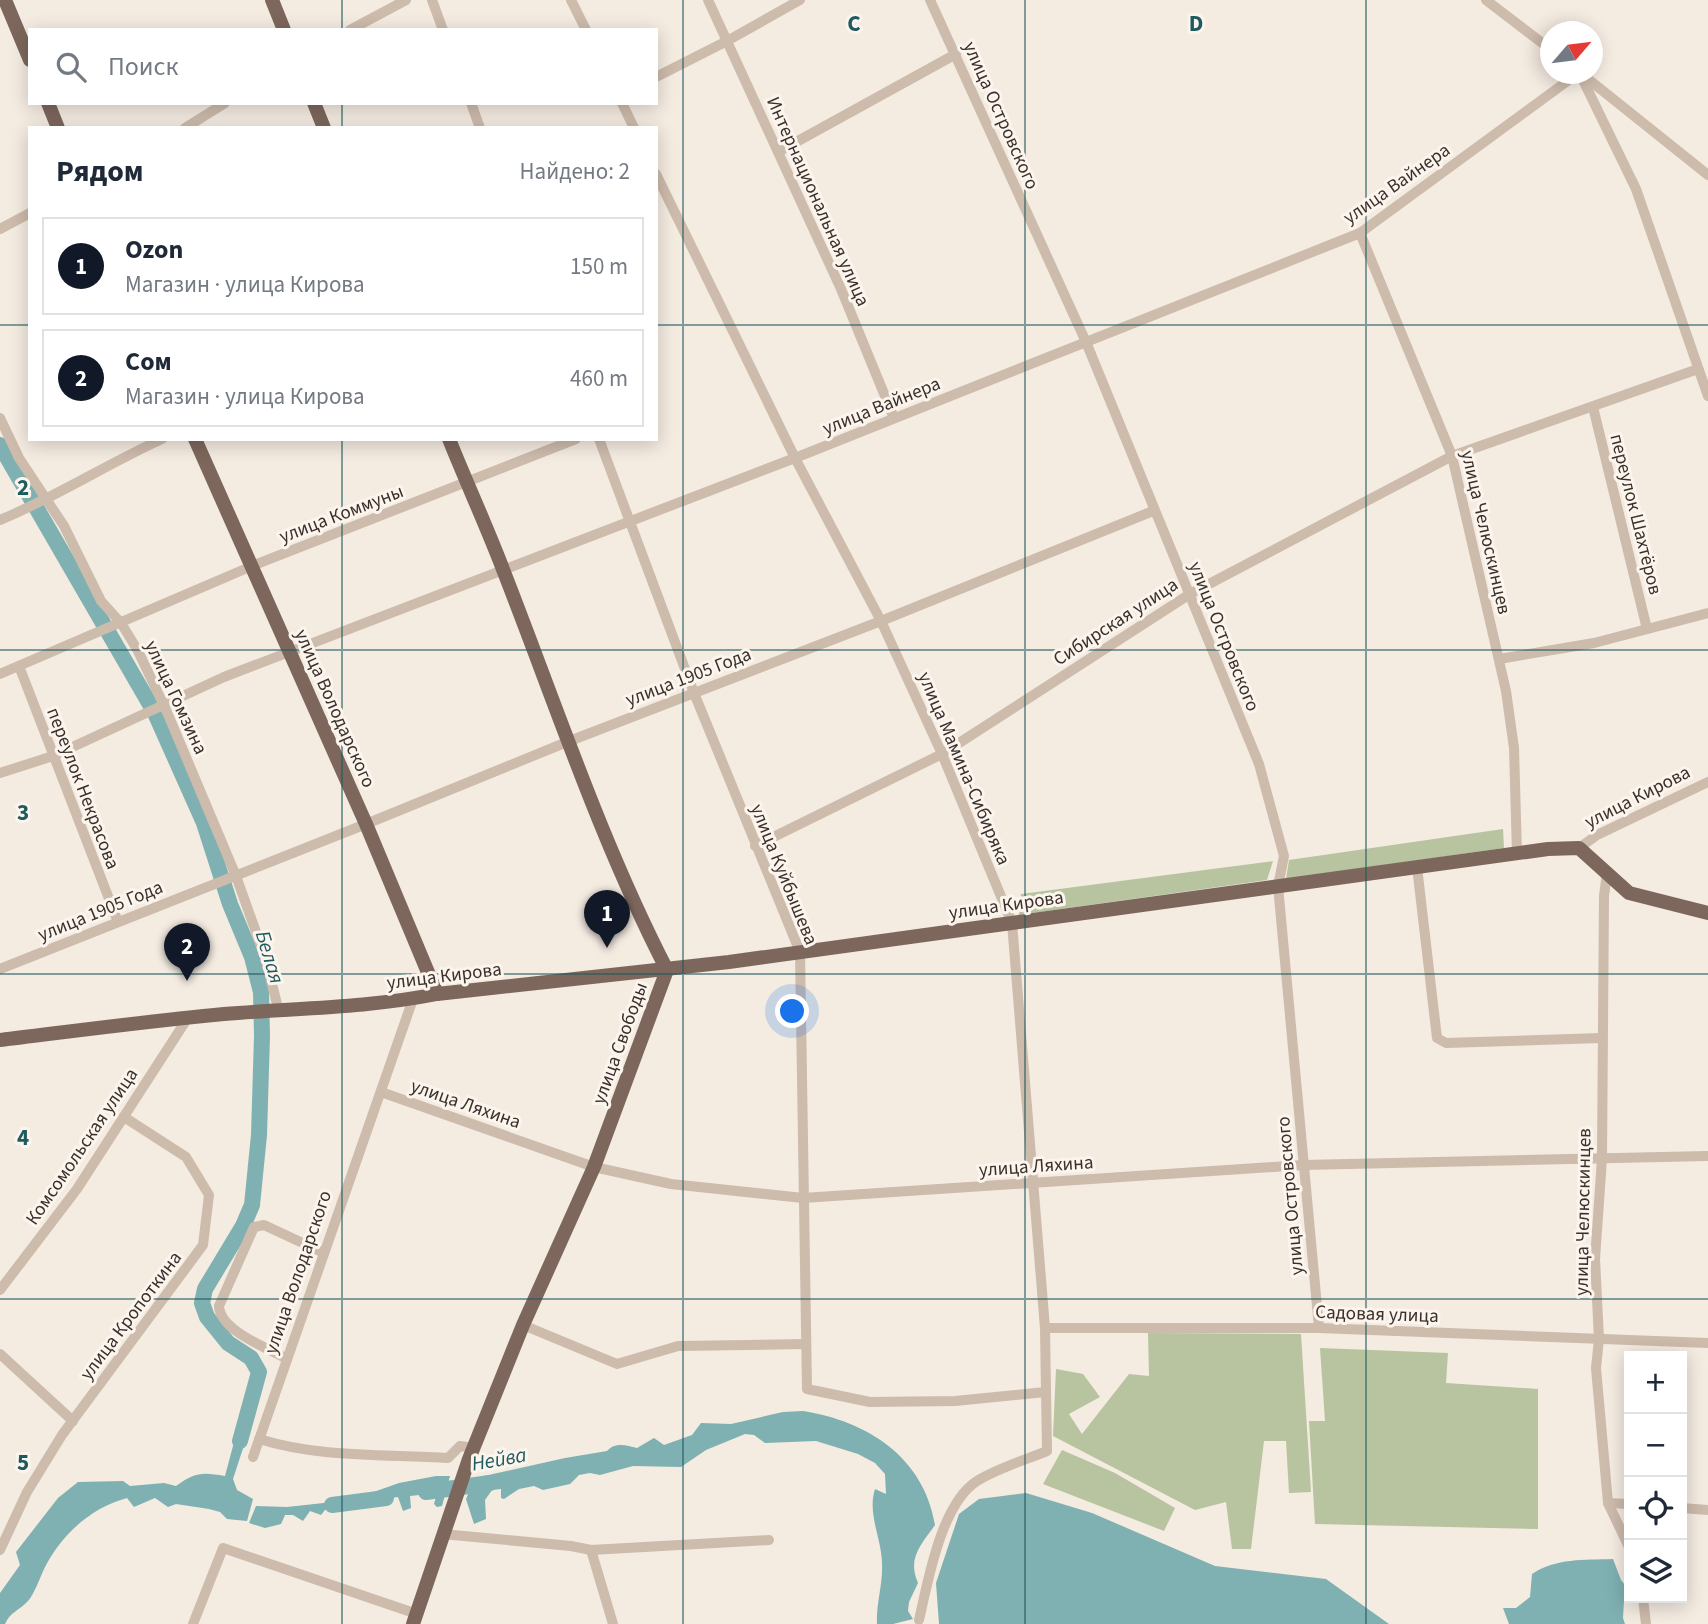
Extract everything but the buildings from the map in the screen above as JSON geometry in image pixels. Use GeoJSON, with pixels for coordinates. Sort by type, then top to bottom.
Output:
{"type":"FeatureCollection","features":[{"type":"Feature","properties":{"kind":"main road"},"geometry":{"type":"LineString","coordinates":[[5,0],[28,55]]}},
{"type":"Feature","properties":{"kind":"main road"},"geometry":{"type":"LineString","coordinates":[[272,0],[283,28]]}},
{"type":"Feature","properties":{"kind":"main road"},"geometry":{"type":"LineString","coordinates":[[49,105],[57,126]]}},
{"type":"Feature","properties":{"kind":"main road"},"geometry":{"type":"LineString","coordinates":[[315,105],[323,126]]}},
{"type":"Feature","properties":{"kind":"main road","name":"улица Володарского"},"geometry":{"type":"LineString","coordinates":[[196,441],[366,824],[437,995]]}},
{"type":"Feature","properties":{"kind":"main road","name":"улица Свободы"},"geometry":{"type":"LineString","coordinates":[[415,1619],[471,1454],[523,1325],[594,1167],[667,970],[641,920],[567,742],[504,571],[450,441]]}},
{"type":"Feature","properties":{"kind":"main road"},"geometry":{"type":"LineString","coordinates":[[1579,848],[1629,892],[1708,913]]}},
{"type":"Feature","properties":{"kind":"main road","name":"улица Кирова"},"geometry":{"type":"LineString","coordinates":[[187,1019],[414,999],[667,970],[1548,849],[1579,848]]}},
{"type":"Feature","properties":{"kind":"main road"},"geometry":{"type":"LineString","coordinates":[[0,1040],[187,1019]]}},
{"type":"Feature","properties":{"kind":"street"},"geometry":{"type":"LineString","coordinates":[[355,28],[406,0]]}},
{"type":"Feature","properties":{"kind":"street"},"geometry":{"type":"LineString","coordinates":[[432,0],[442,28]]}},
{"type":"Feature","properties":{"kind":"street"},"geometry":{"type":"LineString","coordinates":[[571,0],[585,28]]}},
{"type":"Feature","properties":{"kind":"street","name":"Интернациональная улица"},"geometry":{"type":"LineString","coordinates":[[708,0],[841,289],[894,418]]}},
{"type":"Feature","properties":{"kind":"street"},"geometry":{"type":"LineString","coordinates":[[658,76],[800,0]]}},
{"type":"Feature","properties":{"kind":"street","name":"улица Островского"},"geometry":{"type":"LineString","coordinates":[[930,0],[1086,342],[1153,511],[1259,764],[1284,856],[1278,886],[1319,1328]]}},
{"type":"Feature","properties":{"kind":"street"},"geometry":{"type":"LineString","coordinates":[[1486,0],[1540,41]]}},
{"type":"Feature","properties":{"kind":"street"},"geometry":{"type":"LineString","coordinates":[[778,152],[956,54]]}},
{"type":"Feature","properties":{"kind":"street","name":"улица Вайнера"},"geometry":{"type":"LineString","coordinates":[[52,756],[147,715],[224,677],[796,458],[1360,233],[1565,84]]}},
{"type":"Feature","properties":{"kind":"street"},"geometry":{"type":"LineString","coordinates":[[1584,84],[1636,189],[1708,396]]}},
{"type":"Feature","properties":{"kind":"street"},"geometry":{"type":"LineString","coordinates":[[1592,84],[1708,175]]}},
{"type":"Feature","properties":{"kind":"street"},"geometry":{"type":"LineString","coordinates":[[188,126],[222,105]]}},
{"type":"Feature","properties":{"kind":"street"},"geometry":{"type":"LineString","coordinates":[[472,105],[479,126]]}},
{"type":"Feature","properties":{"kind":"street"},"geometry":{"type":"LineString","coordinates":[[623,105],[633,126]]}},
{"type":"Feature","properties":{"kind":"street","name":"улица Мамина-Сибиряка"},"geometry":{"type":"LineString","coordinates":[[658,178],[796,458],[881,621],[942,754],[1012,922],[1045,1328],[1047,1451],[975,1482],[949,1513],[928,1581],[921,1622]]}},
{"type":"Feature","properties":{"kind":"street"},"geometry":{"type":"LineString","coordinates":[[0,229],[28,214]]}},
{"type":"Feature","properties":{"kind":"street","name":"улица Челюскинцев"},"geometry":{"type":"LineString","coordinates":[[1360,233],[1452,456],[1499,659],[1514,748],[1517,854]]}},
{"type":"Feature","properties":{"kind":"street","name":"Сибирская улица"},"geometry":{"type":"LineString","coordinates":[[755,846],[942,754],[1190,594],[1452,456],[1698,369]]}},
{"type":"Feature","properties":{"kind":"street","name":"переулок Шахтёров"},"geometry":{"type":"LineString","coordinates":[[1592,407],[1647,629]]}},
{"type":"Feature","properties":{"kind":"street","name":"улица Гомзина"},"geometry":{"type":"LineString","coordinates":[[0,418],[19,458],[64,526],[101,601],[121,623],[138,652],[164,706],[236,876],[286,1011]]}},
{"type":"Feature","properties":{"kind":"street"},"geometry":{"type":"LineString","coordinates":[[0,520],[30,508],[122,457],[158,441]]}},
{"type":"Feature","properties":{"kind":"street","name":"улица Коммуны"},"geometry":{"type":"LineString","coordinates":[[19,666],[252,566],[571,441]]}},
{"type":"Feature","properties":{"kind":"street","name":"улица Куйбышева"},"geometry":{"type":"LineString","coordinates":[[600,441],[694,693],[800,952],[807,1389],[870,1402],[955,1401],[1045,1392]]}},
{"type":"Feature","properties":{"kind":"street","name":"улица 1905 Года"},"geometry":{"type":"LineString","coordinates":[[0,969],[1153,511]]}},
{"type":"Feature","properties":{"kind":"street"},"geometry":{"type":"LineString","coordinates":[[1499,659],[1594,643],[1708,613]]}},
{"type":"Feature","properties":{"kind":"street"},"geometry":{"type":"LineString","coordinates":[[0,674],[19,666]]}},
{"type":"Feature","properties":{"kind":"street","name":"переулок Некрасова"},"geometry":{"type":"LineString","coordinates":[[19,666],[118,922]]}},
{"type":"Feature","properties":{"kind":"street"},"geometry":{"type":"LineString","coordinates":[[0,773],[52,756]]}},
{"type":"Feature","properties":{"kind":"street","name":"улица Кирова"},"geometry":{"type":"LineString","coordinates":[[1579,848],[1597,835],[1708,782]]}},
{"type":"Feature","properties":{"kind":"street"},"geometry":{"type":"LineString","coordinates":[[1417,867],[1437,1038],[1446,1043],[1601,1038]]}},
{"type":"Feature","properties":{"kind":"street","name":"улица Челюскинцев"},"geometry":{"type":"LineString","coordinates":[[1607,873],[1604,896],[1601,1038],[1602,1159],[1595,1259],[1600,1339],[1596,1368],[1608,1503],[1626,1540]]}},
{"type":"Feature","properties":{"kind":"street","name":"улица Володарского"},"geometry":{"type":"LineString","coordinates":[[253,1457],[414,999]]}},
{"type":"Feature","properties":{"kind":"street","name":"Комсомольская улица"},"geometry":{"type":"LineString","coordinates":[[0,1290],[77,1189],[187,1019]]}},
{"type":"Feature","properties":{"kind":"street","name":"улица Ляхина"},"geometry":{"type":"LineString","coordinates":[[381,1092],[594,1167],[671,1184],[803,1198],[1304,1165],[1708,1156]]}},
{"type":"Feature","properties":{"kind":"street","name":"улица Кропоткина"},"geometry":{"type":"LineString","coordinates":[[0,1550],[27,1492],[73,1421],[203,1245],[209,1195],[186,1157],[124,1117]]}},
{"type":"Feature","properties":{"kind":"street"},"geometry":{"type":"LineString","coordinates":[[287,1359],[231,1328],[219,1313],[219,1306],[254,1227],[264,1225],[324,1253]]}},
{"type":"Feature","properties":{"kind":"street"},"geometry":{"type":"LineString","coordinates":[[523,1325],[617,1364],[678,1346],[806,1344]]}},
{"type":"Feature","properties":{"kind":"street","name":"Садовая улица"},"geometry":{"type":"LineString","coordinates":[[1045,1328],[1319,1328],[1708,1343]]}},
{"type":"Feature","properties":{"kind":"street"},"geometry":{"type":"LineString","coordinates":[[0,1354],[73,1421]]}},
{"type":"Feature","properties":{"kind":"street"},"geometry":{"type":"LineString","coordinates":[[259,1439],[286,1447],[323,1452],[448,1458],[460,1446],[471,1454]]}},
{"type":"Feature","properties":{"kind":"street"},"geometry":{"type":"LineString","coordinates":[[1608,1503],[1624,1504]]}},
{"type":"Feature","properties":{"kind":"street"},"geometry":{"type":"LineString","coordinates":[[1687,1508],[1708,1510]]}},
{"type":"Feature","properties":{"kind":"street"},"geometry":{"type":"LineString","coordinates":[[442,1534],[591,1550],[769,1540]]}},
{"type":"Feature","properties":{"kind":"street"},"geometry":{"type":"LineString","coordinates":[[193,1624],[223,1548],[415,1619]]}},
{"type":"Feature","properties":{"kind":"street"},"geometry":{"type":"LineString","coordinates":[[591,1550],[613,1624]]}},
{"type":"Feature","properties":{"kind":"street"},"geometry":{"type":"LineString","coordinates":[[1644,1603],[1646,1624]]}},
{"type":"Feature","properties":{"kind":"street"},"geometry":{"type":"LineString","coordinates":[[906,1624],[921,1622]]}},
{"type":"Feature","properties":{"kind":"green space"},"geometry":{"type":"Polygon","coordinates":[[[1503,829],[1504,848],[1286,879],[1289,860],[1503,829]]]}},
{"type":"Feature","properties":{"kind":"green space"},"geometry":{"type":"Polygon","coordinates":[[[1273,861],[1267,880],[1019,915],[1021,894],[1273,861]]]}},
{"type":"Feature","properties":{"kind":"green space"},"geometry":{"type":"Polygon","coordinates":[[[1148,1333],[1301,1334],[1311,1492],[1289,1493],[1286,1441],[1264,1441],[1251,1549],[1232,1549],[1226,1502],[1195,1510],[1053,1436],[1056,1369],[1083,1374],[1100,1397],[1069,1414],[1082,1434],[1129,1374],[1149,1376],[1148,1333]]]}},
{"type":"Feature","properties":{"kind":"green space"},"geometry":{"type":"Polygon","coordinates":[[[1320,1348],[1448,1353],[1446,1383],[1538,1389],[1538,1529],[1315,1524],[1309,1421],[1325,1421],[1320,1348]]]}},
{"type":"Feature","properties":{"kind":"green space"},"geometry":{"type":"Polygon","coordinates":[[[1062,1450],[1115,1473],[1175,1508],[1164,1531],[1043,1484],[1062,1450]]]}},
{"type":"Feature","properties":{"kind":"water"},"geometry":{"type":"Polygon","coordinates":[[[803,1411],[849,1423],[870,1434],[889,1446],[919,1480],[929,1501],[935,1525],[915,1559],[918,1583],[908,1611],[913,1619],[893,1624],[877,1624],[882,1564],[873,1498],[875,1489],[886,1494],[885,1474],[875,1463],[858,1454],[816,1441],[765,1443],[754,1435],[745,1434],[706,1450],[681,1467],[633,1466],[600,1475],[590,1473],[579,1475],[570,1484],[543,1490],[534,1486],[519,1489],[504,1499],[501,1498],[501,1489],[492,1490],[485,1500],[486,1519],[474,1524],[466,1499],[475,1478],[607,1451],[617,1445],[637,1448],[654,1438],[664,1445],[692,1435],[701,1423],[731,1424],[783,1412],[803,1411]]]}},
{"type":"Feature","properties":{"kind":"water"},"geometry":{"type":"Polygon","coordinates":[[[245,1423],[249,1430],[233,1479],[237,1490],[253,1499],[247,1521],[227,1519],[220,1512],[209,1509],[176,1504],[168,1507],[155,1498],[134,1507],[127,1498],[114,1502],[90,1515],[69,1533],[52,1555],[28,1601],[12,1614],[5,1624],[0,1624],[0,1593],[20,1565],[16,1552],[58,1498],[78,1482],[123,1481],[130,1486],[164,1483],[176,1486],[199,1474],[225,1476],[237,1431],[245,1423]]]}},
{"type":"Feature","properties":{"kind":"water"},"geometry":{"type":"Polygon","coordinates":[[[450,1476],[442,1506],[437,1507],[434,1504],[437,1493],[410,1496],[411,1508],[403,1511],[398,1497],[383,1499],[381,1503],[366,1500],[368,1494],[399,1483],[450,1476]]]}},
{"type":"Feature","properties":{"kind":"water"},"geometry":{"type":"Polygon","coordinates":[[[1026,1493],[1092,1513],[1215,1566],[1326,1579],[1389,1624],[939,1624],[936,1583],[959,1514],[979,1499],[1026,1493]]]}},
{"type":"Feature","properties":{"kind":"water"},"geometry":{"type":"Polygon","coordinates":[[[351,1500],[349,1509],[337,1512],[332,1507],[321,1515],[310,1511],[303,1521],[293,1515],[285,1515],[281,1524],[265,1528],[249,1523],[256,1506],[287,1507],[351,1500]]]}},
{"type":"Feature","properties":{"kind":"water"},"geometry":{"type":"Polygon","coordinates":[[[1613,1559],[1624,1584],[1625,1624],[1509,1624],[1503,1608],[1516,1608],[1530,1597],[1532,1574],[1561,1562],[1613,1559]]]}},
{"type":"Feature","properties":{"kind":"waterway","name":"Белая"},"geometry":{"type":"LineString","coordinates":[[0,445],[155,713],[204,823],[230,904],[252,957],[261,992],[259,1135],[252,1205],[243,1226],[205,1289],[202,1303],[207,1317],[228,1343],[251,1358],[259,1372],[240,1441]]}},
{"type":"Feature","properties":{"kind":"waterway","name":"Нейва"},"geometry":{"type":"LineString","coordinates":[[426,1492],[490,1483]]}},
{"type":"Feature","properties":{"kind":"waterway","name":"Нейва"},"geometry":{"type":"LineString","coordinates":[[332,1505],[386,1498]]}},
{"type":"Feature","properties":{"kind":"place","name":"Ozon"},"geometry":{"type":"Point","coordinates":[607,948]}},
{"type":"Feature","properties":{"kind":"place","name":"Сом"},"geometry":{"type":"Point","coordinates":[187,981]}}]}
